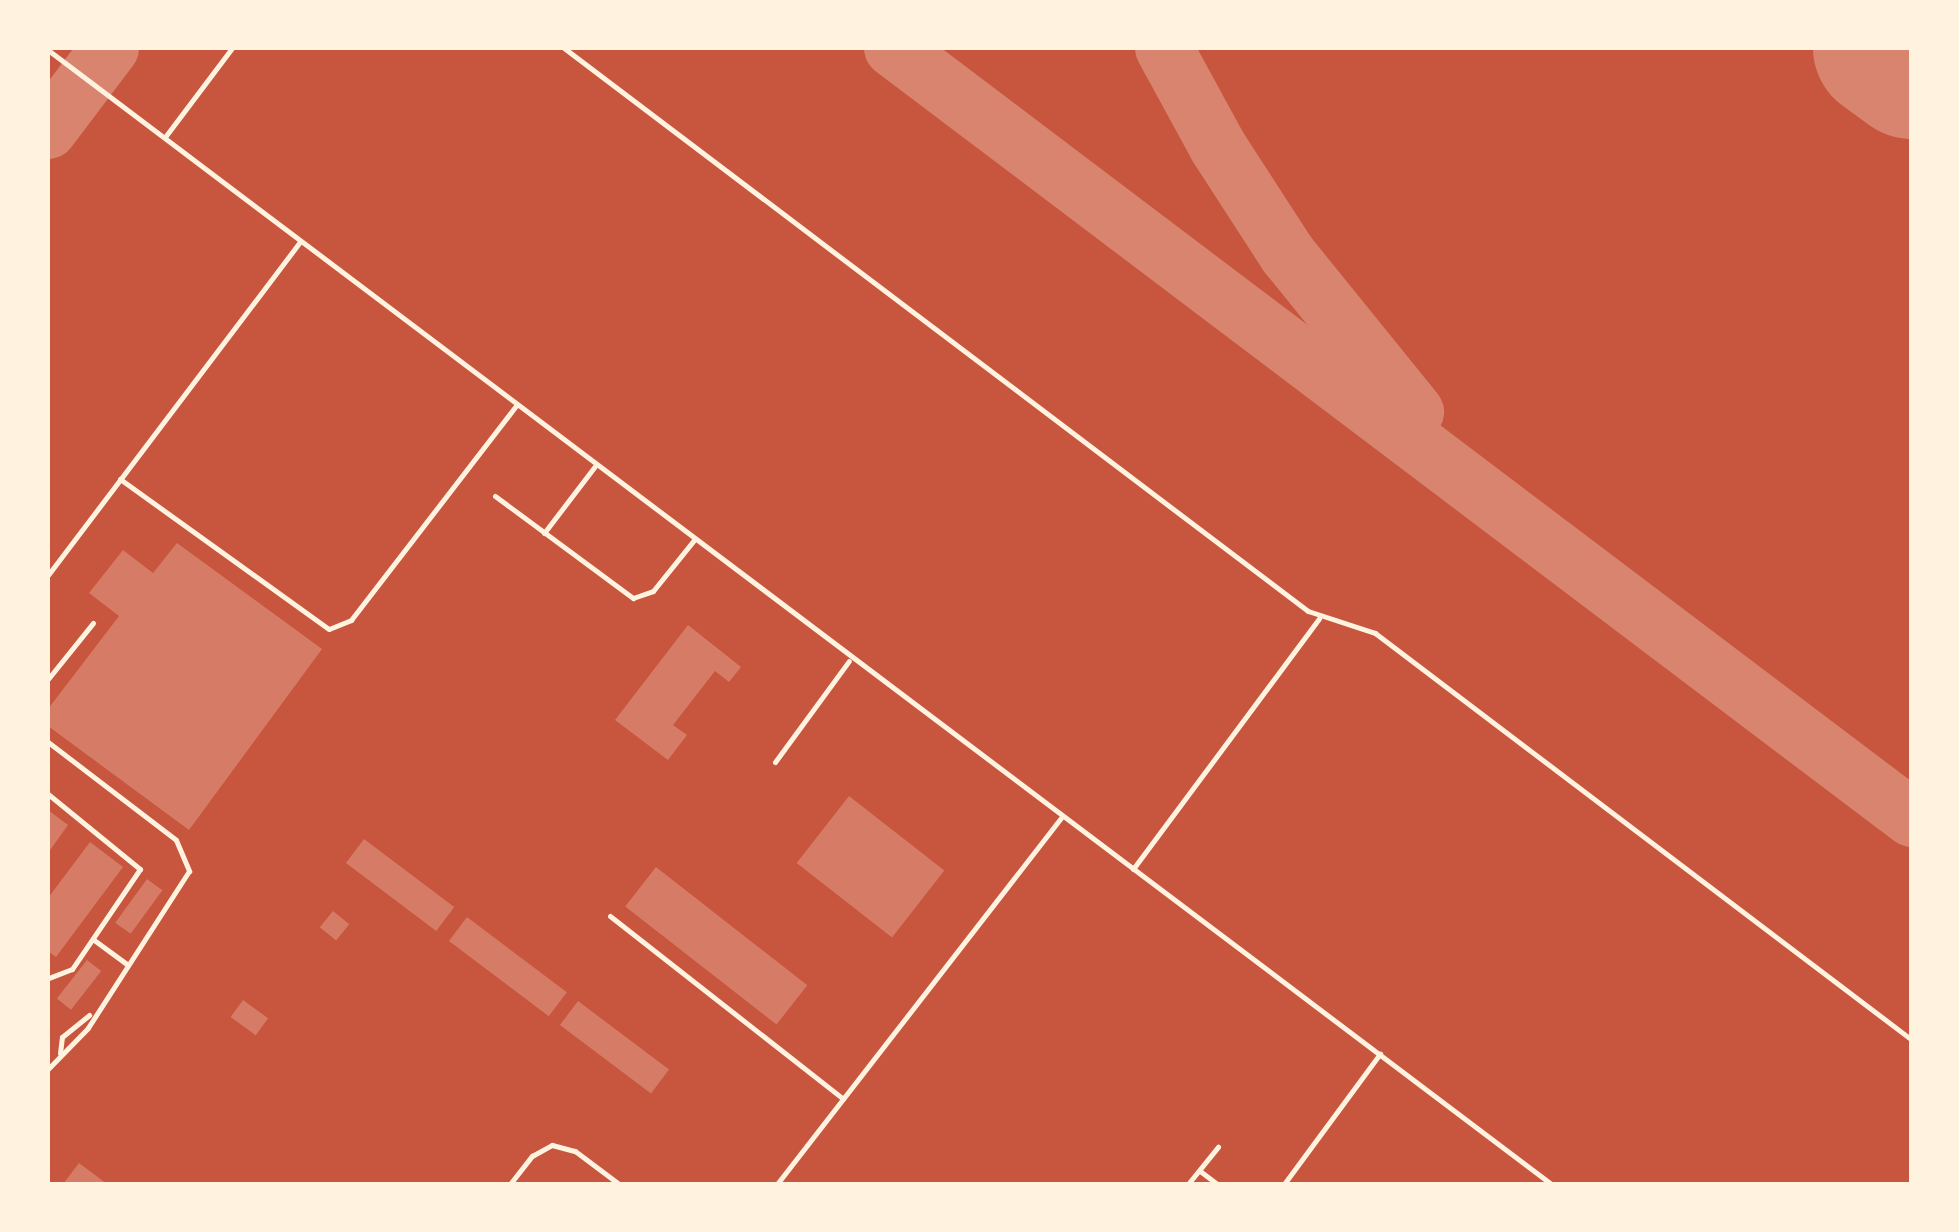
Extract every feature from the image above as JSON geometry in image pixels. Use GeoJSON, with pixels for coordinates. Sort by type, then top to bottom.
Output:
{"type":"FeatureCollection","features":[{"type":"Feature","properties":{"kind":"lane"},"geometry":{"type":"LineString","coordinates":[[164,138],[232,48]]}},
{"type":"Feature","properties":{"kind":"lane"},"geometry":{"type":"LineString","coordinates":[[564,48],[1319,619],[1375,633],[1912,1040]]}},
{"type":"Feature","properties":{"kind":"lane"},"geometry":{"type":"LineString","coordinates":[[48,50],[849,661],[1552,1184]]}},
{"type":"Feature","properties":{"kind":"lane"},"geometry":{"type":"LineString","coordinates":[[48,576],[300,242]]}},
{"type":"Feature","properties":{"kind":"lane"},"geometry":{"type":"LineString","coordinates":[[120,479],[329,629],[351,620],[516,406]]}},
{"type":"Feature","properties":{"kind":"lane"},"geometry":{"type":"LineString","coordinates":[[544,533],[595,466]]}},
{"type":"Feature","properties":{"kind":"lane"},"geometry":{"type":"LineString","coordinates":[[495,496],[638,598],[653,591],[694,540]]}},
{"type":"Feature","properties":{"kind":"lane"},"geometry":{"type":"LineString","coordinates":[[1133,869],[1319,619]]}},
{"type":"Feature","properties":{"kind":"lane"},"geometry":{"type":"LineString","coordinates":[[48,680],[93,623]]}},
{"type":"Feature","properties":{"kind":"lane"},"geometry":{"type":"LineString","coordinates":[[775,762],[849,661]]}},
{"type":"Feature","properties":{"kind":"lane"},"geometry":{"type":"LineString","coordinates":[[48,742],[187,853],[186,884],[90,1015],[88,1028],[50,1060],[48,1069]]}},
{"type":"Feature","properties":{"kind":"lane"},"geometry":{"type":"LineString","coordinates":[[48,794],[140,869],[67,974],[48,978]]}},
{"type":"Feature","properties":{"kind":"lane"},"geometry":{"type":"LineString","coordinates":[[777,1184],[1062,816]]}},
{"type":"Feature","properties":{"kind":"lane"},"geometry":{"type":"LineString","coordinates":[[610,916],[843,1099]]}},
{"type":"Feature","properties":{"kind":"lane"},"geometry":{"type":"LineString","coordinates":[[94,940],[128,965]]}},
{"type":"Feature","properties":{"kind":"lane"},"geometry":{"type":"LineString","coordinates":[[60,1053],[62,1037],[77,1019],[90,1015]]}},
{"type":"Feature","properties":{"kind":"lane"},"geometry":{"type":"LineString","coordinates":[[1284,1184],[1380,1054]]}},
{"type":"Feature","properties":{"kind":"lane"},"geometry":{"type":"LineString","coordinates":[[510,1184],[532,1156],[552,1145],[575,1151],[619,1184]]}},
{"type":"Feature","properties":{"kind":"lane"},"geometry":{"type":"LineString","coordinates":[[1188,1184],[1218,1147]]}},
{"type":"Feature","properties":{"kind":"lane"},"geometry":{"type":"LineString","coordinates":[[1199,1171],[1217,1184]]}},
{"type":"Feature","properties":{"kind":"building"},"geometry":{"type":"Polygon","coordinates":[[[177,543],[322,649],[189,830],[48,726],[48,709],[119,616],[89,593],[123,550],[153,573],[177,543]]]}},
{"type":"Feature","properties":{"kind":"building"},"geometry":{"type":"Polygon","coordinates":[[[688,625],[741,667],[729,682],[715,671],[673,725],[687,735],[668,760],[615,720],[688,625]]]}},
{"type":"Feature","properties":{"kind":"building"},"geometry":{"type":"Polygon","coordinates":[[[849,796],[944,870],[892,937],[797,863],[849,796]]]}},
{"type":"Feature","properties":{"kind":"building"},"geometry":{"type":"Polygon","coordinates":[[[48,810],[68,825],[48,853],[48,810]]]}},
{"type":"Feature","properties":{"kind":"building"},"geometry":{"type":"Polygon","coordinates":[[[364,839],[454,907],[436,931],[346,863],[364,839]]]}},
{"type":"Feature","properties":{"kind":"building"},"geometry":{"type":"Polygon","coordinates":[[[90,842],[123,867],[56,957],[48,951],[48,898],[90,842]]]}},
{"type":"Feature","properties":{"kind":"building"},"geometry":{"type":"Polygon","coordinates":[[[656,867],[807,985],[777,1025],[625,906],[656,867]]]}},
{"type":"Feature","properties":{"kind":"building"},"geometry":{"type":"Polygon","coordinates":[[[147,879],[162,890],[131,934],[115,923],[147,879]]]}},
{"type":"Feature","properties":{"kind":"building"},"geometry":{"type":"Polygon","coordinates":[[[333,911],[349,924],[336,941],[320,927],[333,911]]]}},
{"type":"Feature","properties":{"kind":"building"},"geometry":{"type":"Polygon","coordinates":[[[467,917],[567,992],[549,1016],[449,941],[467,917]]]}},
{"type":"Feature","properties":{"kind":"building"},"geometry":{"type":"Polygon","coordinates":[[[87,960],[101,971],[71,1010],[57,999],[87,960]]]}},
{"type":"Feature","properties":{"kind":"building"},"geometry":{"type":"Polygon","coordinates":[[[243,1000],[268,1018],[256,1035],[231,1017],[243,1000]]]}},
{"type":"Feature","properties":{"kind":"building"},"geometry":{"type":"Polygon","coordinates":[[[578,1001],[669,1070],[651,1094],[560,1025],[578,1001]]]}},
{"type":"Feature","properties":{"kind":"building"},"geometry":{"type":"Polygon","coordinates":[[[79,1163],[107,1184],[63,1184],[79,1163]]]}},
{"type":"Feature","properties":{"kind":"taxiway"},"geometry":{"type":"LineString","coordinates":[[48,130],[110,48]]}},
{"type":"Feature","properties":{"kind":"taxiway"},"geometry":{"type":"LineString","coordinates":[[893,48],[1912,818]]}},
{"type":"Feature","properties":{"kind":"taxiway"},"geometry":{"type":"LineString","coordinates":[[1164,48],[1218,147],[1288,255],[1415,412]]}},
{"type":"Feature","properties":{"kind":"runway"},"geometry":{"type":"LineString","coordinates":[[1884,48],[1912,68]]}}]}
